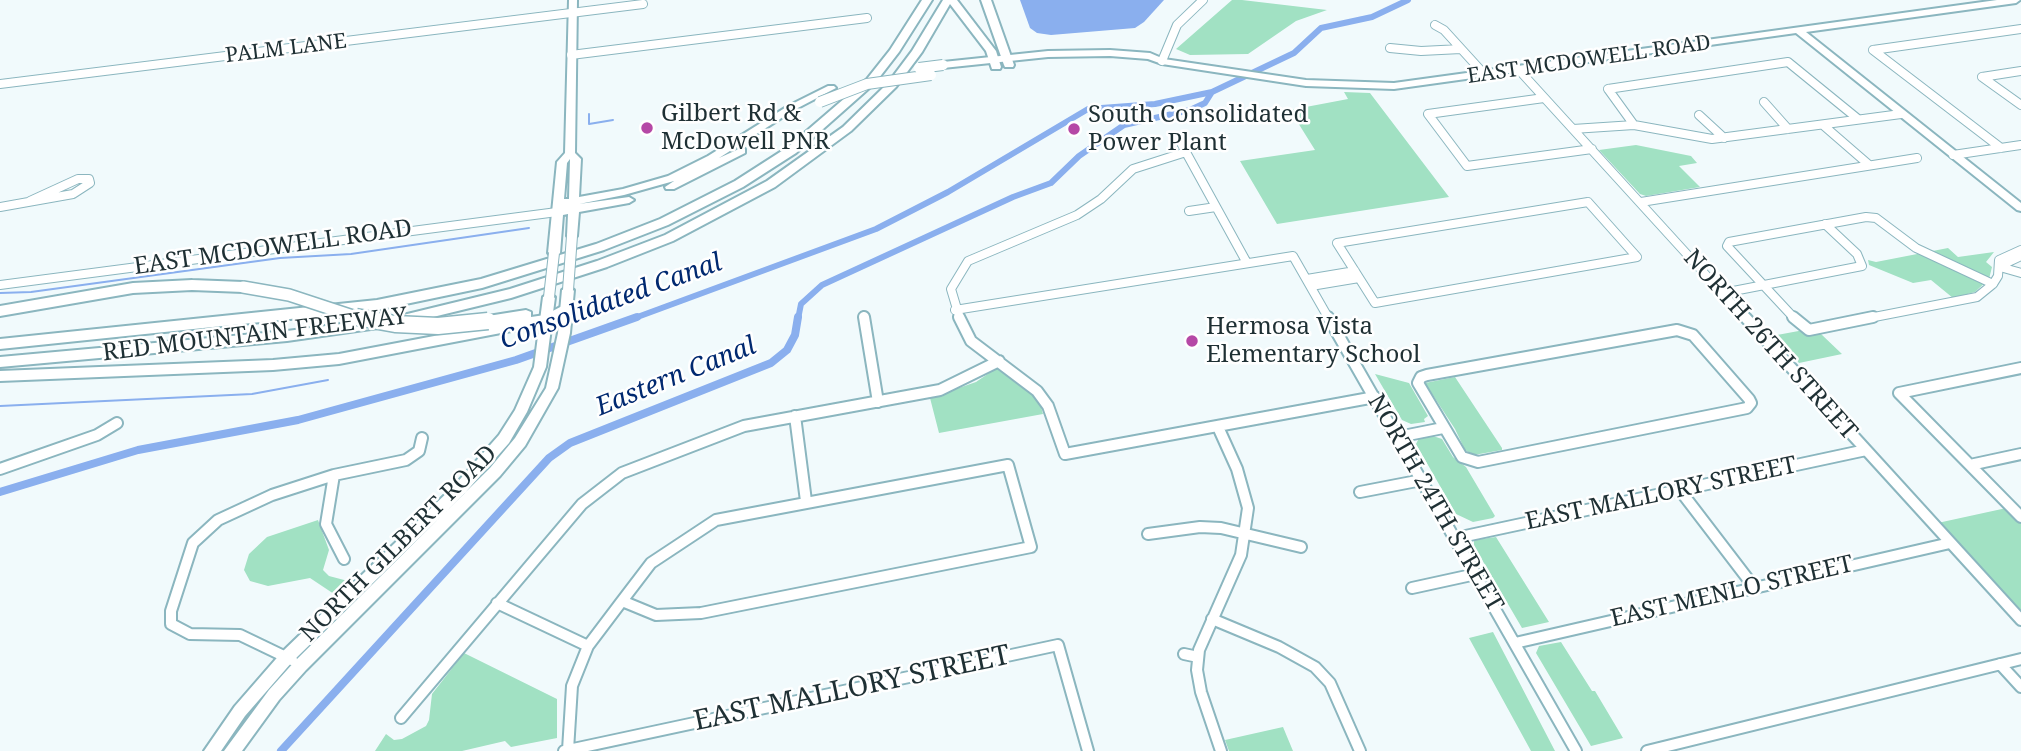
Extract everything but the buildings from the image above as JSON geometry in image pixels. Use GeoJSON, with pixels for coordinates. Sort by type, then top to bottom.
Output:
{"type":"FeatureCollection","features":[{"type":"Feature","properties":{"kind":"highway","name":"RED MOUNTAIN FREEWAY"},"geometry":{"type":"LineString","coordinates":[[0,344],[377,305],[482,283],[600,247],[664,222],[739,184],[792,150],[871,81],[894,52],[927,0]]}},
{"type":"Feature","properties":{"kind":"highway","name":"RED MOUNTAIN FREEWAY"},"geometry":{"type":"LineString","coordinates":[[0,362],[287,336],[385,323],[511,293],[638,251],[708,219],[771,184],[847,129],[907,66],[950,0]]}},
{"type":"Feature","properties":{"kind":"highway"},"geometry":{"type":"LineString","coordinates":[[950,0],[995,63]]}},
{"type":"Feature","properties":{"kind":"highway"},"geometry":{"type":"LineString","coordinates":[[986,0],[989,17],[1008,62]]}},
{"type":"Feature","properties":{"kind":"highway"},"geometry":{"type":"LineString","coordinates":[[0,311],[133,288],[191,285],[243,287],[289,295],[362,319],[395,324],[438,326],[488,321],[548,309],[566,309]]}},
{"type":"Feature","properties":{"kind":"highway"},"geometry":{"type":"LineString","coordinates":[[0,376],[300,363],[404,348],[548,309]]}},
{"type":"Feature","properties":{"kind":"main road","name":"NORTH GILBERT ROAD"},"geometry":{"type":"LineString","coordinates":[[232,751],[274,695],[294,661],[485,464],[521,412],[540,367],[545,341],[555,242],[554,209],[562,162],[570,154],[573,0]]}},
{"type":"Feature","properties":{"kind":"main road","name":"EAST MCDOWELL ROAD"},"geometry":{"type":"LineString","coordinates":[[574,206],[672,178],[712,158],[792,108],[831,88],[878,74],[943,65],[1083,59],[1162,61],[1263,76],[1370,87],[1410,85],[2016,0]]}},
{"type":"Feature","properties":{"kind":"main road"},"geometry":{"type":"LineString","coordinates":[[1799,31],[2021,208]]}},
{"type":"Feature","properties":{"kind":"main road","name":"EAST MCDOWELL ROAD"},"geometry":{"type":"LineString","coordinates":[[554,209],[647,195],[687,181],[820,102],[867,84],[995,63]]}},
{"type":"Feature","properties":{"kind":"main road","name":"NORTH GILBERT ROAD"},"geometry":{"type":"LineString","coordinates":[[212,751],[240,711],[510,455],[547,400],[564,333],[576,159],[570,154]]}},
{"type":"Feature","properties":{"kind":"street"},"geometry":{"type":"LineString","coordinates":[[1162,61],[1177,25],[1203,0]]}},
{"type":"Feature","properties":{"kind":"street","name":"PALM LANE"},"geometry":{"type":"LineString","coordinates":[[0,84],[643,4]]}},
{"type":"Feature","properties":{"kind":"street"},"geometry":{"type":"LineString","coordinates":[[571,55],[867,18]]}},
{"type":"Feature","properties":{"kind":"street"},"geometry":{"type":"LineString","coordinates":[[1436,25],[1444,30],[1485,75]]}},
{"type":"Feature","properties":{"kind":"street"},"geometry":{"type":"LineString","coordinates":[[2001,148],[1873,50],[2021,29]]}},
{"type":"Feature","properties":{"kind":"street"},"geometry":{"type":"LineString","coordinates":[[1390,48],[1421,51],[1461,49]]}},
{"type":"Feature","properties":{"kind":"street"},"geometry":{"type":"LineString","coordinates":[[1634,125],[1608,89],[1788,62],[1858,119]]}},
{"type":"Feature","properties":{"kind":"street","name":"NORTH 26TH STREET"},"geometry":{"type":"LineString","coordinates":[[1519,70],[2021,620]]}},
{"type":"Feature","properties":{"kind":"street"},"geometry":{"type":"LineString","coordinates":[[2021,71],[1982,77],[2021,105]]}},
{"type":"Feature","properties":{"kind":"street"},"geometry":{"type":"LineString","coordinates":[[1544,98],[1428,114],[1467,166],[1592,149]]}},
{"type":"Feature","properties":{"kind":"street"},"geometry":{"type":"LineString","coordinates":[[1765,102],[1767,108],[1788,129]]}},
{"type":"Feature","properties":{"kind":"street"},"geometry":{"type":"LineString","coordinates":[[1573,129],[1599,125],[1634,125],[1698,138],[1724,138],[1901,114]]}},
{"type":"Feature","properties":{"kind":"street"},"geometry":{"type":"LineString","coordinates":[[1699,115],[1724,138]]}},
{"type":"Feature","properties":{"kind":"street"},"geometry":{"type":"LineString","coordinates":[[1823,125],[1868,164]]}},
{"type":"Feature","properties":{"kind":"street"},"geometry":{"type":"LineString","coordinates":[[1953,155],[2021,145]]}},
{"type":"Feature","properties":{"kind":"street"},"geometry":{"type":"LineString","coordinates":[[955,310],[1247,263],[1184,149],[1133,169],[1101,199],[1077,215],[968,261],[955,278],[951,289],[955,310],[971,341],[1029,382],[1046,402],[1065,454],[1375,397]]}},
{"type":"Feature","properties":{"kind":"street"},"geometry":{"type":"LineString","coordinates":[[1641,202],[1917,158]]}},
{"type":"Feature","properties":{"kind":"street"},"geometry":{"type":"LineString","coordinates":[[0,207],[73,194],[90,183],[89,179],[78,179],[30,201]]}},
{"type":"Feature","properties":{"kind":"street"},"geometry":{"type":"LineString","coordinates":[[1588,202],[1637,257],[1375,303],[1357,274],[1337,243],[1588,202]]}},
{"type":"Feature","properties":{"kind":"street"},"geometry":{"type":"LineString","coordinates":[[1189,211],[1216,207]]}},
{"type":"Feature","properties":{"kind":"street","name":"EAST MCDOWELL ROAD"},"geometry":{"type":"LineString","coordinates":[[0,285],[554,209]]}},
{"type":"Feature","properties":{"kind":"street"},"geometry":{"type":"LineString","coordinates":[[1993,284],[1916,248],[1876,218],[1825,224],[1730,242],[1727,246],[1800,325],[1809,330],[1963,301],[1987,292],[1993,284],[2000,266],[1999,260],[2004,255],[2021,250]]}},
{"type":"Feature","properties":{"kind":"street"},"geometry":{"type":"LineString","coordinates":[[1723,293],[1862,266],[1857,254],[1825,224]]}},
{"type":"Feature","properties":{"kind":"street","name":"NORTH 24TH STREET"},"geometry":{"type":"LineString","coordinates":[[1247,263],[1293,256],[1576,751]]}},
{"type":"Feature","properties":{"kind":"street"},"geometry":{"type":"LineString","coordinates":[[2000,266],[2021,256]]}},
{"type":"Feature","properties":{"kind":"street"},"geometry":{"type":"LineString","coordinates":[[2000,266],[2021,273]]}},
{"type":"Feature","properties":{"kind":"street"},"geometry":{"type":"LineString","coordinates":[[1309,282],[1357,274]]}},
{"type":"Feature","properties":{"kind":"street"},"geometry":{"type":"LineString","coordinates":[[864,317],[878,401]]}},
{"type":"Feature","properties":{"kind":"street"},"geometry":{"type":"LineString","coordinates":[[1685,331],[1693,335],[1751,403],[1747,408],[1734,411],[1469,462],[1462,457],[1443,428],[1420,392],[1418,383],[1421,377],[1685,331]]}},
{"type":"Feature","properties":{"kind":"street"},"geometry":{"type":"LineString","coordinates":[[401,718],[582,504],[622,473],[744,426],[940,390],[974,376],[999,361]]}},
{"type":"Feature","properties":{"kind":"street"},"geometry":{"type":"LineString","coordinates":[[2021,368],[1899,393],[2021,517]]}},
{"type":"Feature","properties":{"kind":"street"},"geometry":{"type":"LineString","coordinates":[[795,416],[806,501]]}},
{"type":"Feature","properties":{"kind":"street"},"geometry":{"type":"LineString","coordinates":[[0,469],[97,435],[117,423]]}},
{"type":"Feature","properties":{"kind":"street"},"geometry":{"type":"LineString","coordinates":[[1218,427],[1244,489],[1248,508],[1247,533],[1241,555],[1198,657],[1201,692],[1222,751]]}},
{"type":"Feature","properties":{"kind":"street"},"geometry":{"type":"LineString","coordinates":[[1398,437],[1443,428]]}},
{"type":"Feature","properties":{"kind":"street"},"geometry":{"type":"LineString","coordinates":[[294,661],[240,635],[190,634],[171,624],[171,611],[193,543],[204,530],[218,520],[272,495],[334,475],[406,460],[419,451],[422,438]]}},
{"type":"Feature","properties":{"kind":"street","name":"EAST MALLORY STREET"},"geometry":{"type":"LineString","coordinates":[[1456,538],[1866,450]]}},
{"type":"Feature","properties":{"kind":"street"},"geometry":{"type":"LineString","coordinates":[[1970,465],[2021,454]]}},
{"type":"Feature","properties":{"kind":"street"},"geometry":{"type":"LineString","coordinates":[[565,750],[572,686],[588,646],[622,601],[651,563],[716,520],[1008,465],[1031,547],[701,613],[656,615],[622,601]]}},
{"type":"Feature","properties":{"kind":"street"},"geometry":{"type":"LineString","coordinates":[[334,475],[327,503],[326,524],[344,559]]}},
{"type":"Feature","properties":{"kind":"street"},"geometry":{"type":"LineString","coordinates":[[1360,492],[1422,480]]}},
{"type":"Feature","properties":{"kind":"street"},"geometry":{"type":"LineString","coordinates":[[1679,489],[1755,587]]}},
{"type":"Feature","properties":{"kind":"street"},"geometry":{"type":"LineString","coordinates":[[1149,534],[1200,527],[1247,533],[1301,547]]}},
{"type":"Feature","properties":{"kind":"street","name":"EAST MENLO STREET"},"geometry":{"type":"LineString","coordinates":[[1515,643],[1950,543]]}},
{"type":"Feature","properties":{"kind":"street"},"geometry":{"type":"LineString","coordinates":[[1412,588],[1476,574]]}},
{"type":"Feature","properties":{"kind":"street"},"geometry":{"type":"LineString","coordinates":[[497,603],[588,646]]}},
{"type":"Feature","properties":{"kind":"street"},"geometry":{"type":"LineString","coordinates":[[1212,620],[1279,647],[1315,667],[1330,683],[1360,751]]}},
{"type":"Feature","properties":{"kind":"street","name":"EAST MALLORY STREET"},"geometry":{"type":"LineString","coordinates":[[565,750],[1058,645],[1088,751]]}},
{"type":"Feature","properties":{"kind":"street"},"geometry":{"type":"LineString","coordinates":[[1184,654],[1198,657]]}},
{"type":"Feature","properties":{"kind":"street"},"geometry":{"type":"LineString","coordinates":[[1647,751],[2021,659]]}},
{"type":"Feature","properties":{"kind":"street"},"geometry":{"type":"LineString","coordinates":[[2000,664],[2021,687]]}},
{"type":"Feature","properties":{"kind":"green space"},"geometry":{"type":"Polygon","coordinates":[[[1232,0],[1327,10],[1296,21],[1248,54],[1190,55],[1176,49],[1232,0]]]}},
{"type":"Feature","properties":{"kind":"green space"},"geometry":{"type":"Polygon","coordinates":[[[1344,92],[1370,93],[1449,197],[1277,224],[1240,161],[1315,150],[1290,110],[1348,99],[1344,92]]]}},
{"type":"Feature","properties":{"kind":"green space"},"geometry":{"type":"Polygon","coordinates":[[[1636,145],[1691,156],[1697,163],[1679,166],[1700,187],[1646,196],[1640,194],[1599,150],[1636,145]]]}},
{"type":"Feature","properties":{"kind":"green space"},"geometry":{"type":"Polygon","coordinates":[[[1948,248],[1958,257],[1994,252],[1986,262],[1992,267],[1989,279],[1975,292],[1953,298],[1931,280],[1913,283],[1869,265],[1868,260],[1876,262],[1948,248]]]}},
{"type":"Feature","properties":{"kind":"green space"},"geometry":{"type":"Polygon","coordinates":[[[1804,330],[1821,334],[1842,354],[1799,363],[1777,335],[1804,330]]]}},
{"type":"Feature","properties":{"kind":"green space"},"geometry":{"type":"Polygon","coordinates":[[[998,367],[1030,391],[1040,403],[1043,414],[939,433],[930,398],[976,382],[998,367]]]}},
{"type":"Feature","properties":{"kind":"green space"},"geometry":{"type":"Polygon","coordinates":[[[1375,374],[1409,383],[1428,416],[1424,419],[1425,422],[1411,424],[1402,420],[1375,374]]]}},
{"type":"Feature","properties":{"kind":"green space"},"geometry":{"type":"Polygon","coordinates":[[[1455,377],[1502,450],[1474,455],[1465,450],[1455,429],[1425,383],[1455,377]]]}},
{"type":"Feature","properties":{"kind":"green space"},"geometry":{"type":"Polygon","coordinates":[[[1433,436],[1442,439],[1453,457],[1466,467],[1495,516],[1493,518],[1473,522],[1456,514],[1416,444],[1419,438],[1433,436]]]}},
{"type":"Feature","properties":{"kind":"green space"},"geometry":{"type":"Polygon","coordinates":[[[2011,507],[2021,517],[2021,620],[1933,524],[2011,507]]]}},
{"type":"Feature","properties":{"kind":"green space"},"geometry":{"type":"Polygon","coordinates":[[[318,520],[329,550],[323,570],[329,576],[348,581],[334,594],[310,578],[268,586],[250,581],[244,570],[249,554],[267,537],[318,520]]]}},
{"type":"Feature","properties":{"kind":"green space"},"geometry":{"type":"Polygon","coordinates":[[[1496,537],[1549,622],[1522,628],[1474,546],[1474,540],[1496,537]]]}},
{"type":"Feature","properties":{"kind":"green space"},"geometry":{"type":"Polygon","coordinates":[[[1493,632],[1555,751],[1531,751],[1469,638],[1493,632]]]}},
{"type":"Feature","properties":{"kind":"green space"},"geometry":{"type":"Polygon","coordinates":[[[1561,642],[1623,738],[1591,746],[1536,653],[1539,646],[1561,642]]]}},
{"type":"Feature","properties":{"kind":"green space"},"geometry":{"type":"Polygon","coordinates":[[[464,653],[557,699],[557,738],[511,747],[505,741],[462,751],[375,751],[386,734],[394,740],[402,739],[426,726],[432,694],[464,653]]]}},
{"type":"Feature","properties":{"kind":"green space"},"geometry":{"type":"Polygon","coordinates":[[[1283,727],[1293,751],[1229,751],[1225,740],[1283,727]]]}},
{"type":"Feature","properties":{"kind":"water"},"geometry":{"type":"Polygon","coordinates":[[[1020,0],[1164,0],[1135,28],[1051,35],[1037,33],[1030,28],[1020,0]]]}},
{"type":"Feature","properties":{"kind":"waterway"},"geometry":{"type":"LineString","coordinates":[[1212,92],[1294,53],[1321,28],[1372,17],[1408,0]]}},
{"type":"Feature","properties":{"kind":"waterway","name":"Consolidated Canal"},"geometry":{"type":"LineString","coordinates":[[632,319],[876,229],[948,192],[1088,109],[1155,104],[1212,92]]}},
{"type":"Feature","properties":{"kind":"waterway","name":"Eastern Canal"},"geometry":{"type":"LineString","coordinates":[[798,319],[801,304],[822,285],[1013,197],[1051,183],[1079,156],[1124,125],[1190,110],[1205,103],[1212,92]]}},
{"type":"Feature","properties":{"kind":"waterway"},"geometry":{"type":"LineString","coordinates":[[589,114],[589,124],[613,120]]}},
{"type":"Feature","properties":{"kind":"waterway"},"geometry":{"type":"LineString","coordinates":[[0,293],[31,292],[280,258],[351,254],[529,228]]}},
{"type":"Feature","properties":{"kind":"waterway","name":"Consolidated Canal"},"geometry":{"type":"LineString","coordinates":[[0,492],[138,450],[298,420],[516,360],[637,317]]}},
{"type":"Feature","properties":{"kind":"waterway","name":"Eastern Canal"},"geometry":{"type":"LineString","coordinates":[[281,751],[549,458],[570,443],[771,363],[787,350],[795,335],[798,317]]}},
{"type":"Feature","properties":{"kind":"waterway"},"geometry":{"type":"LineString","coordinates":[[0,406],[252,394],[328,380]]}},
{"type":"Feature","properties":{"kind":"place","name":"Gilbert Rd & McDowell PNR"},"geometry":{"type":"Point","coordinates":[647,128]}},
{"type":"Feature","properties":{"kind":"place","name":"South Consolidated Power Plant"},"geometry":{"type":"Point","coordinates":[1074,129]}},
{"type":"Feature","properties":{"kind":"place","name":"Hermosa Vista Elementary School"},"geometry":{"type":"Point","coordinates":[1192,341]}}]}
